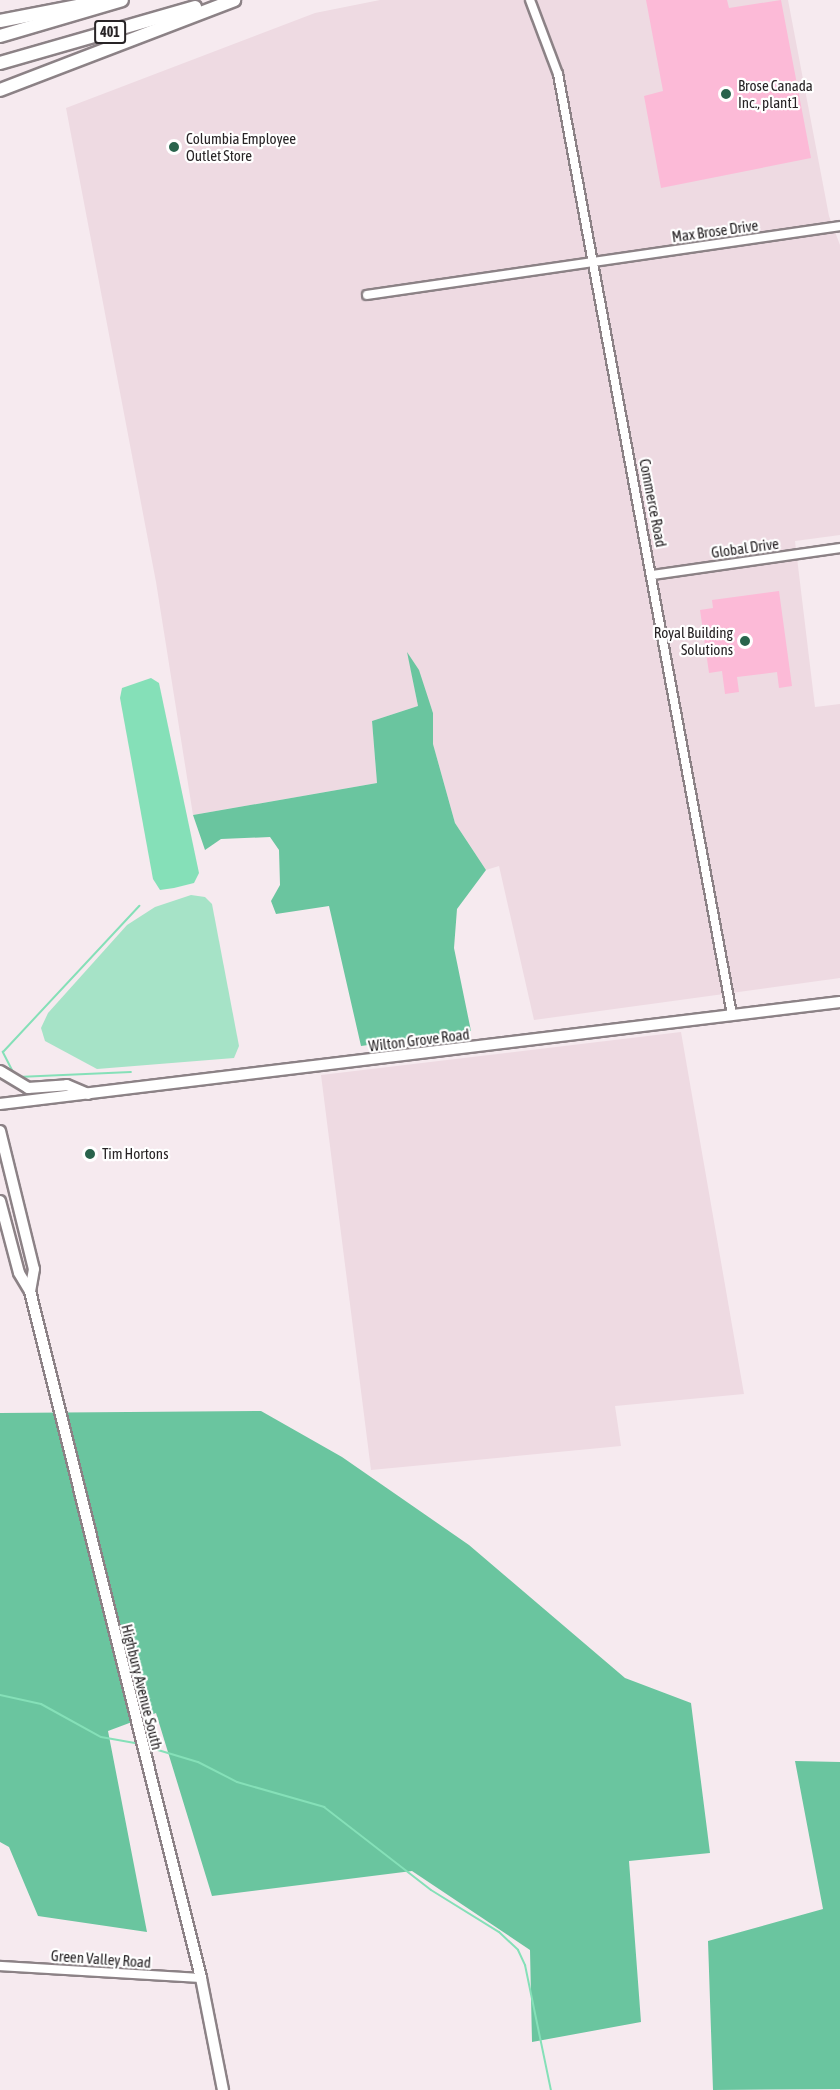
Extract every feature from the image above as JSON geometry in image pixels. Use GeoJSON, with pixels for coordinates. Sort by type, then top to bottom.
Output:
{"type":"FeatureCollection","features":[{"type":"Feature","properties":{"kind":"highway","name":"401"},"geometry":{"type":"LineString","coordinates":[[0,63],[220,0]]}},
{"type":"Feature","properties":{"kind":"highway"},"geometry":{"type":"LineString","coordinates":[[0,90],[234,0]]}},
{"type":"Feature","properties":{"kind":"highway","name":"401"},"geometry":{"type":"LineString","coordinates":[[0,36],[120,1]]}},
{"type":"Feature","properties":{"kind":"highway"},"geometry":{"type":"LineString","coordinates":[[0,21],[81,3],[120,1]]}},
{"type":"Feature","properties":{"kind":"main road","name":"Wilton Grove Road"},"geometry":{"type":"LineString","coordinates":[[0,1104],[840,1002]]}},
{"type":"Feature","properties":{"kind":"main road"},"geometry":{"type":"LineString","coordinates":[[0,1071],[28,1088],[67,1085],[88,1094]]}},
{"type":"Feature","properties":{"kind":"main road","name":"Highbury Avenue South"},"geometry":{"type":"LineString","coordinates":[[0,1131],[34,1269],[30,1291]]}},
{"type":"Feature","properties":{"kind":"main road","name":"Highbury Avenue South"},"geometry":{"type":"LineString","coordinates":[[0,1201],[19,1273],[30,1291],[201,1978],[223,2090]]}},
{"type":"Feature","properties":{"kind":"street","name":"Commerce Road"},"geometry":{"type":"LineString","coordinates":[[530,0],[558,74],[653,575],[732,1016]]}},
{"type":"Feature","properties":{"kind":"street","name":"Max Brose Drive"},"geometry":{"type":"LineString","coordinates":[[366,296],[840,226]]}},
{"type":"Feature","properties":{"kind":"street","name":"Global Drive"},"geometry":{"type":"LineString","coordinates":[[653,575],[840,548]]}},
{"type":"Feature","properties":{"kind":"street","name":"Green Valley Road"},"geometry":{"type":"LineString","coordinates":[[0,1966],[201,1978]]}},
{"type":"Feature","properties":{"kind":"shaded area"},"geometry":{"type":"Polygon","coordinates":[[[380,0],[788,0],[829,216],[840,245],[840,535],[795,541],[815,707],[840,704],[840,978],[534,1020],[499,866],[486,870],[455,823],[433,744],[433,712],[408,654],[418,706],[372,721],[377,783],[193,815],[156,582],[66,108],[315,13],[380,0]]]}},
{"type":"Feature","properties":{"kind":"shaded area"},"geometry":{"type":"Polygon","coordinates":[[[407,652],[419,670],[433,713],[433,744],[455,823],[486,870],[457,909],[454,948],[471,1031],[361,1046],[329,906],[276,914],[271,901],[280,885],[279,850],[270,837],[221,839],[205,850],[193,815],[377,783],[372,721],[418,706],[407,652]]]}},
{"type":"Feature","properties":{"kind":"shaded area"},"geometry":{"type":"Polygon","coordinates":[[[151,678],[159,683],[199,873],[194,883],[160,890],[153,879],[120,698],[122,688],[151,678]]]}},
{"type":"Feature","properties":{"kind":"shaded area"},"geometry":{"type":"Polygon","coordinates":[[[191,895],[205,897],[212,904],[239,1046],[234,1058],[97,1069],[45,1041],[41,1028],[48,1013],[127,925],[155,907],[191,895]]]}},
{"type":"Feature","properties":{"kind":"shaded area"},"geometry":{"type":"Polygon","coordinates":[[[681,1032],[744,1394],[615,1406],[621,1446],[371,1470],[321,1075],[681,1032]]]}},
{"type":"Feature","properties":{"kind":"shaded area"},"geometry":{"type":"Polygon","coordinates":[[[261,1411],[342,1457],[469,1545],[625,1678],[691,1703],[710,1853],[629,1861],[641,2022],[532,2042],[530,1950],[412,1871],[212,1896],[156,1713],[108,1731],[147,1932],[38,1916],[9,1847],[0,1842],[0,1413],[261,1411]]]}},
{"type":"Feature","properties":{"kind":"shaded area"},"geometry":{"type":"Polygon","coordinates":[[[795,1761],[840,1762],[840,2089],[713,2090],[708,1941],[823,1909],[795,1761]]]}},
{"type":"Feature","properties":{"kind":"building","name":"Brose Canada Inc., plant1"},"geometry":{"type":"Polygon","coordinates":[[[646,0],[727,0],[729,8],[781,0],[811,158],[661,188],[644,96],[663,91],[646,0]]]}},
{"type":"Feature","properties":{"kind":"building","name":"Royal Building Solutions"},"geometry":{"type":"Polygon","coordinates":[[[779,591],[792,686],[779,688],[777,672],[737,677],[739,692],[725,694],[722,671],[709,673],[700,610],[713,608],[712,600],[779,591]]]}},
{"type":"Feature","properties":{"kind":"waterway"},"geometry":{"type":"LineString","coordinates":[[14,1074],[3,1052],[139,906]]}},
{"type":"Feature","properties":{"kind":"waterway"},"geometry":{"type":"LineString","coordinates":[[18,1077],[131,1072]]}},
{"type":"Feature","properties":{"kind":"waterway"},"geometry":{"type":"LineString","coordinates":[[0,1695],[41,1704],[101,1737],[140,1744]]}},
{"type":"Feature","properties":{"kind":"waterway"},"geometry":{"type":"LineString","coordinates":[[148,1747],[198,1762],[237,1782],[324,1807],[431,1890],[499,1932],[518,1950],[525,1965],[551,2090]]}},
{"type":"Feature","properties":{"kind":"place","name":"Brose Canada Inc., plant1"},"geometry":{"type":"Point","coordinates":[726,94]}},
{"type":"Feature","properties":{"kind":"place","name":"Columbia Employee Outlet Store"},"geometry":{"type":"Point","coordinates":[174,147]}},
{"type":"Feature","properties":{"kind":"place","name":"Royal Building Solutions"},"geometry":{"type":"Point","coordinates":[745,641]}},
{"type":"Feature","properties":{"kind":"place","name":"Tim Hortons"},"geometry":{"type":"Point","coordinates":[90,1154]}}]}
